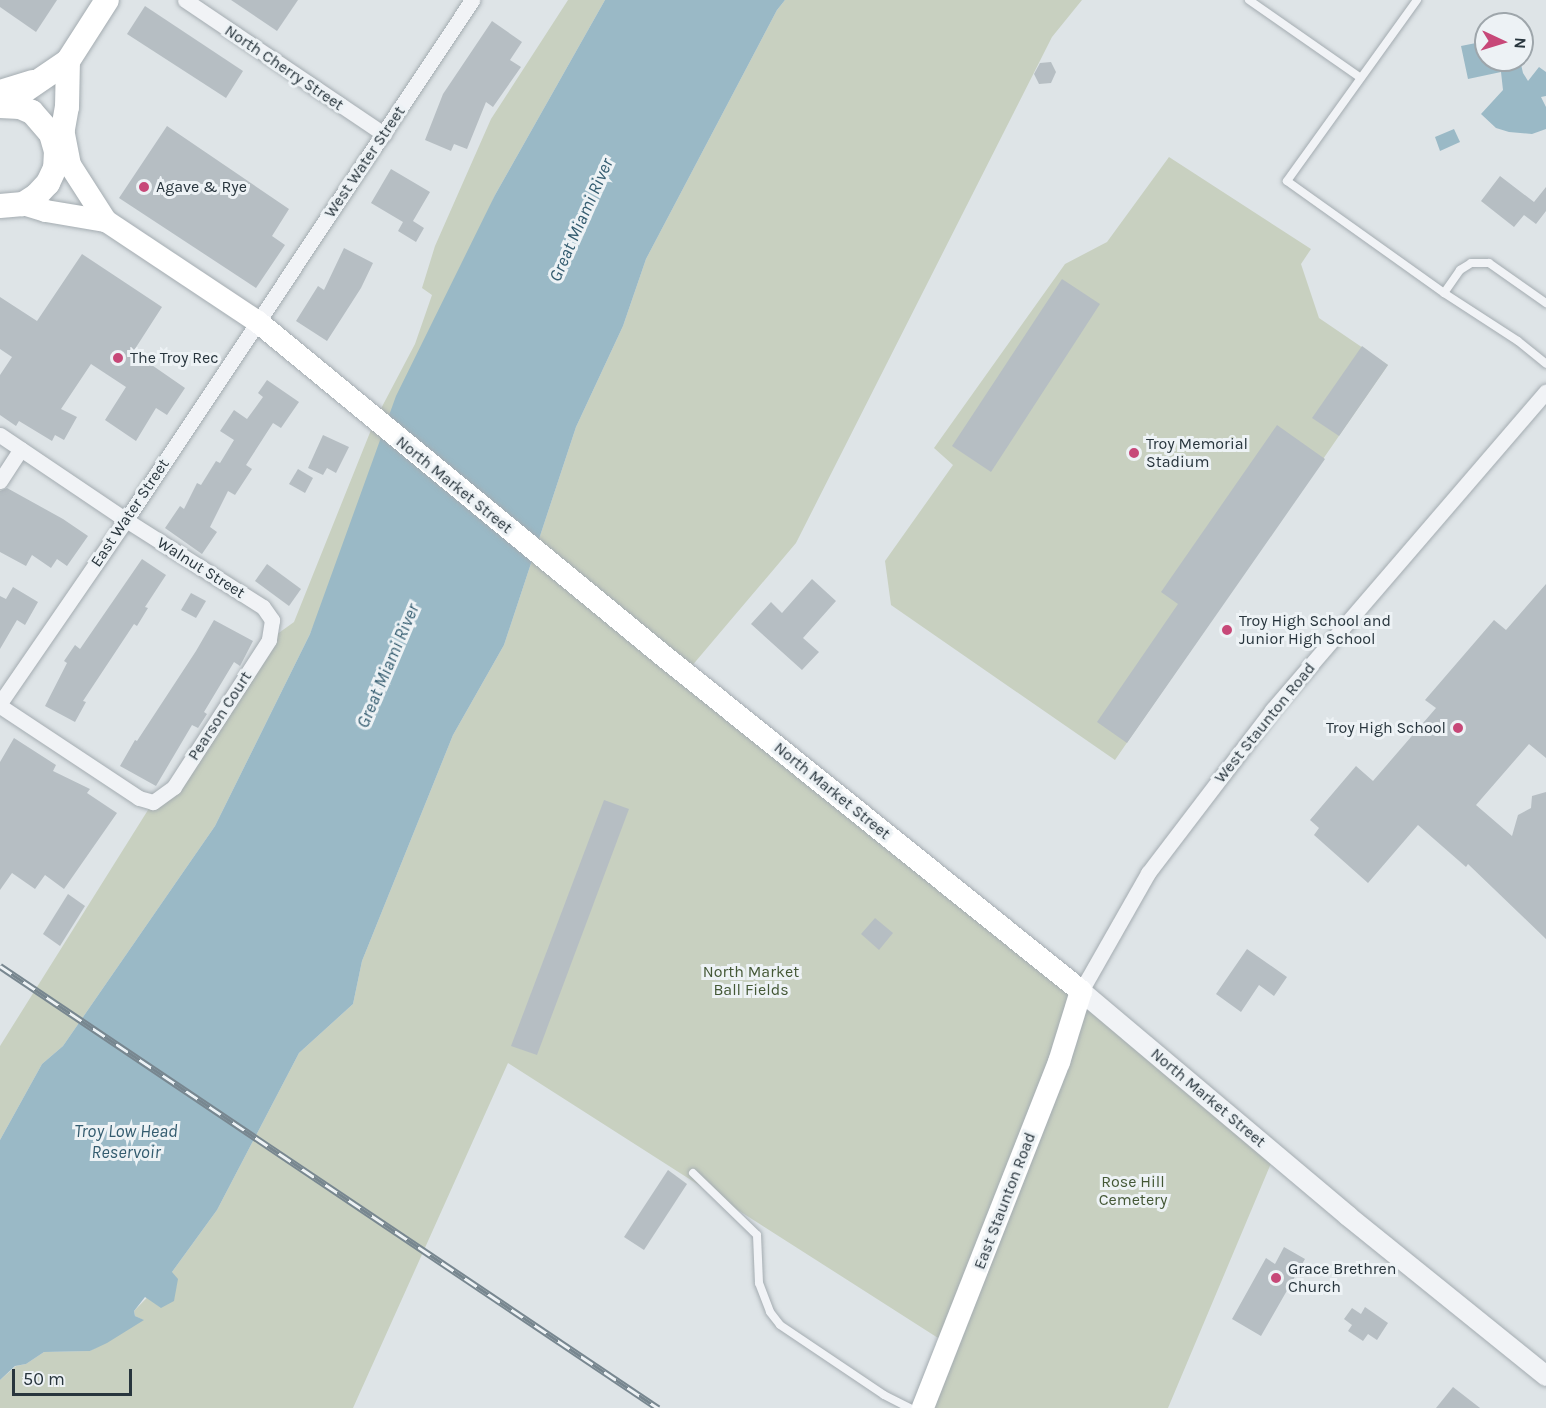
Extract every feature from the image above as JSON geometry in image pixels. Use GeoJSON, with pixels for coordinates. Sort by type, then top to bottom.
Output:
{"type":"FeatureCollection","features":[{"type":"Feature","properties":{"kind":"main road"},"geometry":{"type":"LineString","coordinates":[[2,100],[69,61],[107,0]]}},
{"type":"Feature","properties":{"kind":"main road"},"geometry":{"type":"LineString","coordinates":[[5,209],[37,195],[48,183],[55,168],[61,148],[69,61]]}},
{"type":"Feature","properties":{"kind":"main road"},"geometry":{"type":"LineString","coordinates":[[2,100],[38,117],[61,148],[106,220]]}},
{"type":"Feature","properties":{"kind":"main road"},"geometry":{"type":"LineString","coordinates":[[5,209],[46,211],[106,220]]}},
{"type":"Feature","properties":{"kind":"main road","name":"North Market Street"},"geometry":{"type":"LineString","coordinates":[[106,220],[258,322],[379,424],[660,653],[1081,991]]}},
{"type":"Feature","properties":{"kind":"main road","name":"East Staunton Road"},"geometry":{"type":"LineString","coordinates":[[923,1408],[1059,1062],[1081,991]]}},
{"type":"Feature","properties":{"kind":"street","name":"North Cherry Street"},"geometry":{"type":"LineString","coordinates":[[185,0],[384,134]]}},
{"type":"Feature","properties":{"kind":"street","name":"West Water Street"},"geometry":{"type":"LineString","coordinates":[[258,322],[472,0]]}},
{"type":"Feature","properties":{"kind":"street","name":"East Water Street"},"geometry":{"type":"LineString","coordinates":[[0,704],[258,322]]}},
{"type":"Feature","properties":{"kind":"street","name":"West Staunton Road"},"geometry":{"type":"LineString","coordinates":[[1081,991],[1148,873],[1272,710],[1546,392]]}},
{"type":"Feature","properties":{"kind":"street","name":"Walnut Street"},"geometry":{"type":"LineString","coordinates":[[0,435],[126,520],[263,607],[272,620]]}},
{"type":"Feature","properties":{"kind":"street"},"geometry":{"type":"LineString","coordinates":[[0,481],[21,449]]}},
{"type":"Feature","properties":{"kind":"street","name":"Pearson Court"},"geometry":{"type":"LineString","coordinates":[[0,704],[139,798],[153,802],[174,787],[268,640],[272,620]]}},
{"type":"Feature","properties":{"kind":"street","name":"North Market Street"},"geometry":{"type":"LineString","coordinates":[[1081,991],[1348,1216],[1546,1376]]}},
{"type":"Feature","properties":{"kind":"lane"},"geometry":{"type":"LineString","coordinates":[[1249,0],[1361,78]]}},
{"type":"Feature","properties":{"kind":"lane"},"geometry":{"type":"LineString","coordinates":[[1417,0],[1287,181],[1444,293],[1518,341],[1546,364]]}},
{"type":"Feature","properties":{"kind":"lane"},"geometry":{"type":"LineString","coordinates":[[1444,293],[1460,270],[1471,263],[1489,263],[1546,303]]}},
{"type":"Feature","properties":{"kind":"lane"},"geometry":{"type":"LineString","coordinates":[[693,1173],[757,1235],[759,1283],[770,1312],[780,1325],[884,1395],[910,1408]]}},
{"type":"Feature","properties":{"kind":"green space"},"geometry":{"type":"Polygon","coordinates":[[[568,0],[605,0],[495,195],[310,634],[215,826],[63,1046],[42,1064],[0,1140],[0,1046],[153,802],[174,787],[269,640],[294,622],[375,420],[415,344],[432,295],[422,288],[435,246],[491,119],[568,0]]]}},
{"type":"Feature","properties":{"kind":"green space"},"geometry":{"type":"Polygon","coordinates":[[[785,0],[1082,0],[1052,37],[796,543],[685,674],[1275,1154],[1168,1408],[923,1408],[949,1345],[508,1063],[353,1408],[0,1408],[0,1380],[16,1366],[26,1364],[44,1352],[90,1351],[143,1320],[135,1316],[134,1311],[172,1272],[217,1210],[299,1053],[353,1004],[362,961],[453,735],[504,645],[576,427],[623,326],[646,259],[777,10],[785,0]]]}},
{"type":"Feature","properties":{"kind":"green space","name":"Troy Memorial Stadium"},"geometry":{"type":"Polygon","coordinates":[[[1169,157],[1311,249],[1301,264],[1319,318],[1388,365],[1115,760],[891,605],[885,561],[953,465],[934,448],[1065,264],[1107,242],[1169,157]]]}},
{"type":"Feature","properties":{"kind":"water","name":"Troy Low Head Reservoir"},"geometry":{"type":"Polygon","coordinates":[[[605,0],[785,0],[777,10],[646,259],[623,326],[576,427],[504,645],[453,735],[362,961],[353,1004],[299,1053],[217,1210],[172,1272],[178,1279],[174,1301],[161,1308],[145,1297],[134,1311],[135,1316],[144,1320],[107,1343],[90,1351],[44,1352],[26,1364],[15,1366],[0,1380],[0,1140],[42,1064],[63,1046],[215,826],[310,634],[396,396],[495,195],[605,0]]]}},
{"type":"Feature","properties":{"kind":"water"},"geometry":{"type":"Polygon","coordinates":[[[1474,43],[1474,72],[1501,72],[1468,79],[1461,46],[1474,43]]]}},
{"type":"Feature","properties":{"kind":"water"},"geometry":{"type":"Polygon","coordinates":[[[1539,67],[1546,72],[1546,96],[1541,97],[1546,107],[1546,129],[1532,134],[1509,132],[1496,128],[1481,114],[1503,90],[1501,72],[1523,72],[1528,81],[1539,67]]]}},
{"type":"Feature","properties":{"kind":"water"},"geometry":{"type":"Polygon","coordinates":[[[1454,129],[1460,142],[1440,151],[1435,137],[1454,129]]]}},
{"type":"Feature","properties":{"kind":"building"},"geometry":{"type":"Polygon","coordinates":[[[0,0],[57,0],[36,32],[0,7],[0,0]]]}},
{"type":"Feature","properties":{"kind":"building"},"geometry":{"type":"Polygon","coordinates":[[[231,0],[298,0],[277,31],[231,0]]]}},
{"type":"Feature","properties":{"kind":"building"},"geometry":{"type":"Polygon","coordinates":[[[145,6],[243,71],[226,98],[127,34],[145,6]]]}},
{"type":"Feature","properties":{"kind":"building"},"geometry":{"type":"Polygon","coordinates":[[[492,21],[522,42],[510,60],[521,67],[493,107],[486,102],[467,149],[454,144],[451,151],[425,140],[443,94],[492,21]]]}},
{"type":"Feature","properties":{"kind":"building"},"geometry":{"type":"Polygon","coordinates":[[[1051,62],[1056,72],[1051,83],[1039,84],[1034,74],[1040,63],[1051,62]]]}},
{"type":"Feature","properties":{"kind":"building"},"geometry":{"type":"Polygon","coordinates":[[[167,126],[289,209],[272,236],[285,245],[256,288],[119,198],[167,126]]]}},
{"type":"Feature","properties":{"kind":"building"},"geometry":{"type":"Polygon","coordinates":[[[391,169],[430,192],[413,221],[424,228],[416,242],[398,231],[403,222],[371,203],[391,169]]]}},
{"type":"Feature","properties":{"kind":"building"},"geometry":{"type":"Polygon","coordinates":[[[1500,176],[1534,202],[1546,187],[1546,211],[1536,224],[1524,215],[1514,227],[1481,201],[1500,176]]]}},
{"type":"Feature","properties":{"kind":"building"},"geometry":{"type":"Polygon","coordinates":[[[344,248],[373,263],[361,288],[327,341],[296,321],[318,286],[324,290],[344,248]]]}},
{"type":"Feature","properties":{"kind":"building"},"geometry":{"type":"Polygon","coordinates":[[[82,254],[162,307],[133,352],[185,388],[167,415],[156,408],[136,441],[105,420],[126,387],[91,364],[61,409],[77,417],[64,440],[55,435],[52,441],[19,421],[16,426],[0,415],[0,375],[12,357],[0,349],[0,297],[37,321],[82,254]]]}},
{"type":"Feature","properties":{"kind":"building"},"geometry":{"type":"Polygon","coordinates":[[[1062,279],[1100,304],[991,472],[952,446],[1062,279]]]}},
{"type":"Feature","properties":{"kind":"building"},"geometry":{"type":"Polygon","coordinates":[[[1362,346],[1388,365],[1339,436],[1312,418],[1362,346]]]}},
{"type":"Feature","properties":{"kind":"building"},"geometry":{"type":"Polygon","coordinates":[[[267,380],[299,402],[281,428],[273,423],[246,465],[252,469],[235,495],[228,491],[210,527],[217,532],[202,554],[165,528],[180,506],[184,509],[197,483],[201,485],[216,461],[220,463],[234,440],[220,431],[234,410],[247,419],[263,397],[258,393],[267,380]]]}},
{"type":"Feature","properties":{"kind":"building"},"geometry":{"type":"Polygon","coordinates":[[[1277,425],[1325,459],[1127,743],[1097,722],[1178,604],[1161,592],[1277,425]]]}},
{"type":"Feature","properties":{"kind":"building"},"geometry":{"type":"Polygon","coordinates":[[[323,435],[349,447],[336,473],[327,468],[323,475],[308,468],[323,435]]]}},
{"type":"Feature","properties":{"kind":"building"},"geometry":{"type":"Polygon","coordinates":[[[298,469],[313,478],[305,493],[289,484],[298,469]]]}},
{"type":"Feature","properties":{"kind":"building"},"geometry":{"type":"Polygon","coordinates":[[[7,488],[63,519],[88,536],[67,566],[57,559],[51,568],[32,555],[26,566],[0,552],[0,491],[7,488]]]}},
{"type":"Feature","properties":{"kind":"building"},"geometry":{"type":"Polygon","coordinates":[[[142,559],[166,575],[145,607],[148,608],[137,626],[134,624],[83,701],[86,702],[75,722],[45,706],[67,663],[64,661],[75,645],[80,649],[142,559]]]}},
{"type":"Feature","properties":{"kind":"building"},"geometry":{"type":"Polygon","coordinates":[[[267,564],[301,589],[289,606],[255,581],[267,564]]]}},
{"type":"Feature","properties":{"kind":"building"},"geometry":{"type":"Polygon","coordinates":[[[812,579],[836,601],[803,638],[819,652],[802,670],[751,624],[771,602],[782,613],[812,579]]]}},
{"type":"Feature","properties":{"kind":"building","name":"Troy High School"},"geometry":{"type":"Polygon","coordinates":[[[1546,584],[1546,758],[1529,744],[1476,805],[1512,836],[1518,815],[1531,808],[1532,796],[1546,792],[1546,939],[1468,864],[1466,867],[1418,825],[1368,883],[1314,835],[1319,828],[1310,820],[1356,766],[1373,781],[1436,708],[1425,700],[1494,620],[1506,630],[1546,584]]]}},
{"type":"Feature","properties":{"kind":"building"},"geometry":{"type":"Polygon","coordinates":[[[13,587],[38,602],[25,625],[17,620],[0,649],[0,596],[6,599],[13,587]]]}},
{"type":"Feature","properties":{"kind":"building"},"geometry":{"type":"Polygon","coordinates":[[[191,593],[206,601],[196,618],[181,610],[191,593]]]}},
{"type":"Feature","properties":{"kind":"building"},"geometry":{"type":"Polygon","coordinates":[[[214,620],[253,641],[240,666],[234,662],[204,712],[207,714],[198,728],[192,725],[156,786],[120,766],[214,620]]]}},
{"type":"Feature","properties":{"kind":"building"},"geometry":{"type":"Polygon","coordinates":[[[14,738],[56,765],[53,771],[90,789],[87,793],[117,813],[64,889],[45,875],[35,889],[12,873],[0,890],[0,762],[14,738]]]}},
{"type":"Feature","properties":{"kind":"building"},"geometry":{"type":"Polygon","coordinates":[[[604,800],[629,809],[537,1055],[511,1046],[604,800]]]}},
{"type":"Feature","properties":{"kind":"building"},"geometry":{"type":"Polygon","coordinates":[[[68,894],[85,906],[60,946],[43,934],[68,894]]]}},
{"type":"Feature","properties":{"kind":"building"},"geometry":{"type":"Polygon","coordinates":[[[875,918],[893,933],[879,950],[861,934],[875,918]]]}},
{"type":"Feature","properties":{"kind":"building"},"geometry":{"type":"Polygon","coordinates":[[[1247,949],[1287,977],[1274,996],[1259,985],[1241,1012],[1216,994],[1247,949]]]}},
{"type":"Feature","properties":{"kind":"building"},"geometry":{"type":"Polygon","coordinates":[[[668,1170],[687,1184],[644,1250],[624,1237],[668,1170]]]}},
{"type":"Feature","properties":{"kind":"building"},"geometry":{"type":"Polygon","coordinates":[[[1284,1247],[1305,1259],[1261,1336],[1232,1319],[1266,1258],[1275,1264],[1284,1247]]]}},
{"type":"Feature","properties":{"kind":"building"},"geometry":{"type":"Polygon","coordinates":[[[1365,1307],[1388,1323],[1377,1340],[1368,1334],[1363,1341],[1348,1331],[1352,1325],[1344,1319],[1352,1308],[1361,1314],[1365,1307]]]}},
{"type":"Feature","properties":{"kind":"building"},"geometry":{"type":"Polygon","coordinates":[[[1453,1387],[1480,1408],[1436,1408],[1453,1387]]]}},
{"type":"Feature","properties":{"kind":"railway"},"geometry":{"type":"LineString","coordinates":[[0,966],[658,1408]]}},
{"type":"Feature","properties":{"kind":"place","name":"Agave & Rye"},"geometry":{"type":"Point","coordinates":[144,187]}},
{"type":"Feature","properties":{"kind":"place","name":"The Troy Rec"},"geometry":{"type":"Point","coordinates":[118,358]}},
{"type":"Feature","properties":{"kind":"place","name":"Troy Memorial Stadium"},"geometry":{"type":"Point","coordinates":[1134,453]}},
{"type":"Feature","properties":{"kind":"place","name":"Troy High School and Junior High School"},"geometry":{"type":"Point","coordinates":[1227,630]}},
{"type":"Feature","properties":{"kind":"place","name":"Troy High School"},"geometry":{"type":"Point","coordinates":[1458,728]}},
{"type":"Feature","properties":{"kind":"place","name":"Grace Brethren Church"},"geometry":{"type":"Point","coordinates":[1276,1278]}},
{"type":"Feature","properties":{"kind":"water label","name":"Great Miami River"},"geometry":{"type":"Point","coordinates":[581,220]}},
{"type":"Feature","properties":{"kind":"water label","name":"Great Miami River"},"geometry":{"type":"Point","coordinates":[388,666]}},
{"type":"Feature","properties":{"kind":"park label","name":"North Market Ball Fields"},"geometry":{"type":"Point","coordinates":[751,981]}},
{"type":"Feature","properties":{"kind":"park label","name":"Rose Hill Cemetery"},"geometry":{"type":"Point","coordinates":[1133,1191]}}]}
